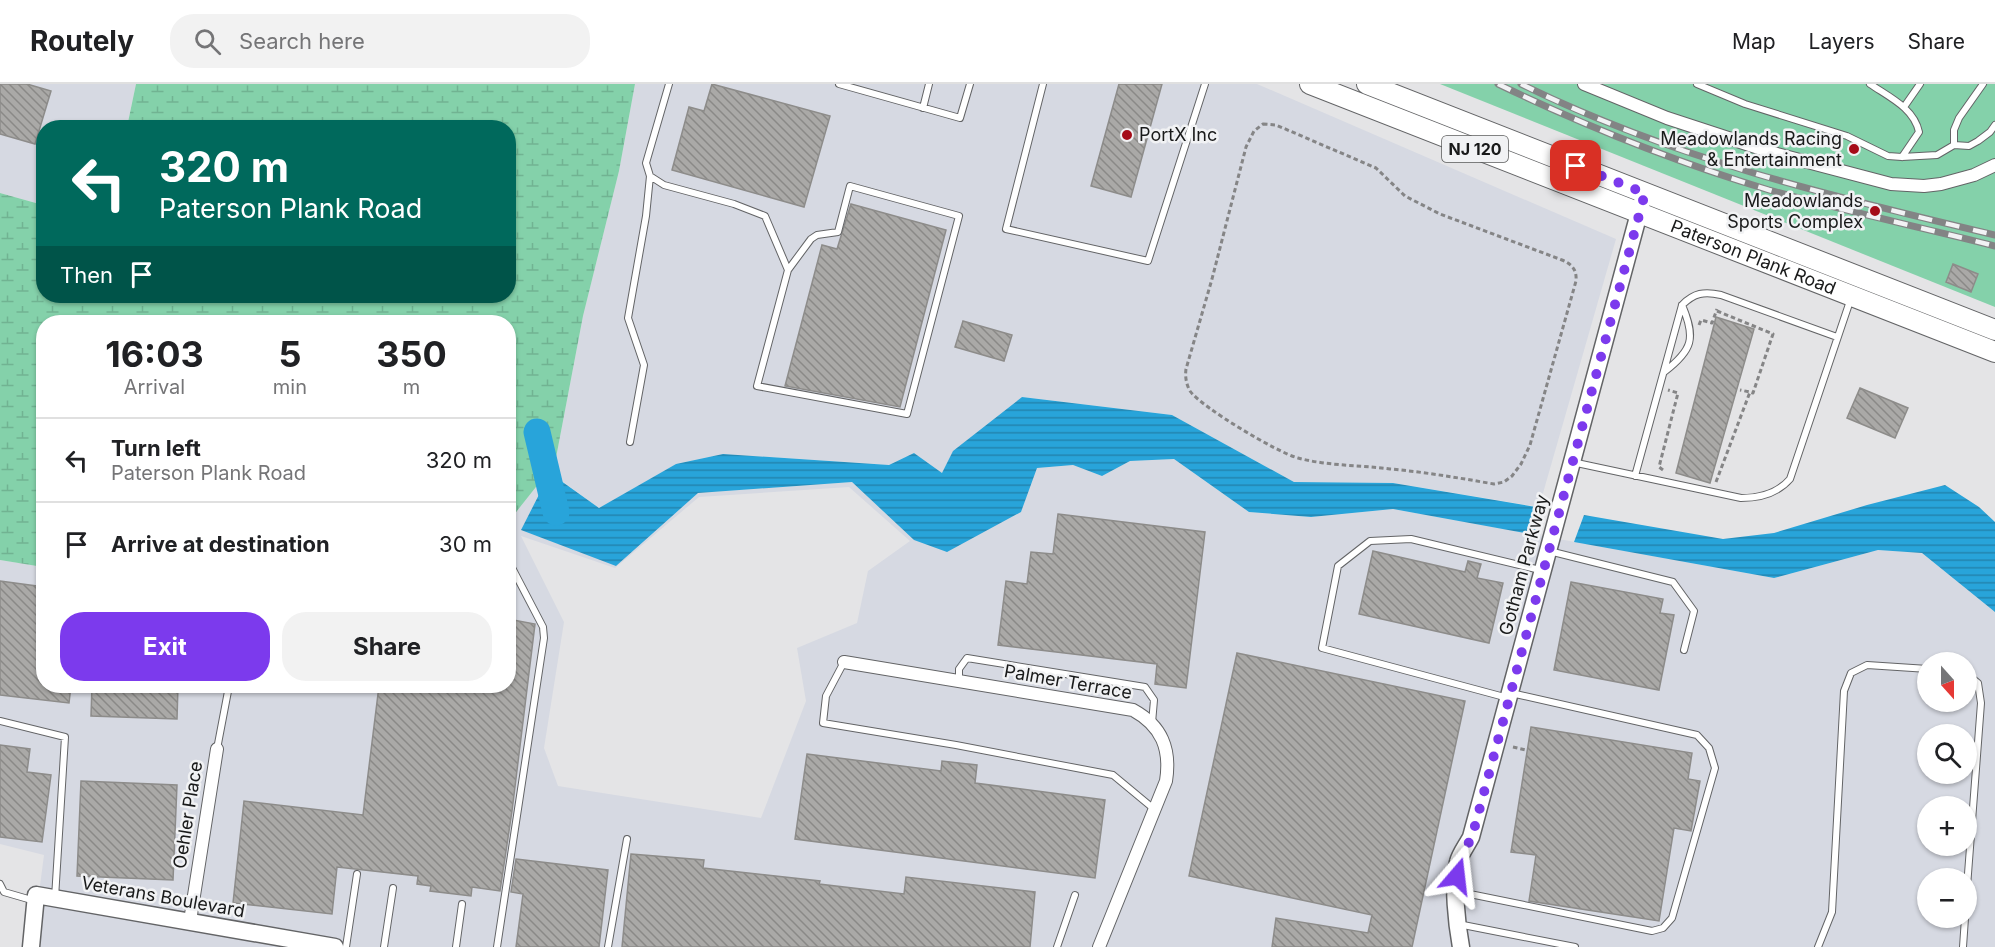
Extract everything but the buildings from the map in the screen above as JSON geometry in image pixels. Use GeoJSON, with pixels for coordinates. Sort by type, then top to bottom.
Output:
{"type":"FeatureCollection","features":[{"type":"Feature","properties":{"kind":"main road","name":"Paterson Plank Road"},"geometry":{"type":"LineString","coordinates":[[1310,84],[1995,352]]}},
{"type":"Feature","properties":{"kind":"main road","name":"Paterson Plank Road"},"geometry":{"type":"LineString","coordinates":[[1367,84],[1995,330]]}},
{"type":"Feature","properties":{"kind":"street"},"geometry":{"type":"LineString","coordinates":[[1584,84],[1667,118],[1777,154],[1891,184],[1907,186],[1941,184],[1974,175],[1995,165]]}},
{"type":"Feature","properties":{"kind":"street","name":"Gotham Parkway"},"geometry":{"type":"LineString","coordinates":[[1461,947],[1455,891],[1458,862],[1472,837],[1645,193]]}},
{"type":"Feature","properties":{"kind":"street","name":"Palmer Terrace"},"geometry":{"type":"LineString","coordinates":[[844,662],[1133,710],[1152,724]]}},
{"type":"Feature","properties":{"kind":"street"},"geometry":{"type":"LineString","coordinates":[[1099,947],[1167,781],[1169,765],[1164,743],[1152,724]]}},
{"type":"Feature","properties":{"kind":"street","name":"Oehler Place"},"geometry":{"type":"LineString","coordinates":[[190,921],[217,749]]}},
{"type":"Feature","properties":{"kind":"street","name":"Veterans Boulevard"},"geometry":{"type":"LineString","coordinates":[[35,902],[36,895],[190,921],[301,944],[335,947]]}},
{"type":"Feature","properties":{"kind":"street"},"geometry":{"type":"LineString","coordinates":[[31,947],[35,902]]}},
{"type":"Feature","properties":{"kind":"lane"},"geometry":{"type":"LineString","coordinates":[[630,442],[644,365],[628,318],[646,216],[650,176],[646,163],[669,84]]}},
{"type":"Feature","properties":{"kind":"lane"},"geometry":{"type":"LineString","coordinates":[[839,84],[960,118],[970,84]]}},
{"type":"Feature","properties":{"kind":"lane"},"geometry":{"type":"LineString","coordinates":[[923,108],[929,84]]}},
{"type":"Feature","properties":{"kind":"lane"},"geometry":{"type":"LineString","coordinates":[[1043,84],[1006,229],[1148,261],[1205,84]]}},
{"type":"Feature","properties":{"kind":"lane"},"geometry":{"type":"LineString","coordinates":[[1697,84],[1744,104],[1846,136],[1888,156],[1902,158],[1937,155],[1954,145],[1969,146],[1995,125]]}},
{"type":"Feature","properties":{"kind":"lane"},"geometry":{"type":"LineString","coordinates":[[1870,84],[1904,107],[1917,122],[1918,132],[1902,158]]}},
{"type":"Feature","properties":{"kind":"lane"},"geometry":{"type":"LineString","coordinates":[[1904,107],[1920,84]]}},
{"type":"Feature","properties":{"kind":"lane"},"geometry":{"type":"LineString","coordinates":[[1954,145],[1954,130],[1959,118],[1983,84]]}},
{"type":"Feature","properties":{"kind":"lane"},"geometry":{"type":"LineString","coordinates":[[650,176],[664,185],[734,204],[765,216],[788,270],[757,386],[907,414],[959,216],[850,186],[838,232],[817,235],[811,239],[788,270]]}},
{"type":"Feature","properties":{"kind":"lane"},"geometry":{"type":"LineString","coordinates":[[1635,476],[1682,304],[1690,297],[1711,292],[1837,337]]}},
{"type":"Feature","properties":{"kind":"lane"},"geometry":{"type":"LineString","coordinates":[[1572,462],[1741,498],[1763,496],[1784,486],[1790,479],[1852,296]]}},
{"type":"Feature","properties":{"kind":"lane"},"geometry":{"type":"LineString","coordinates":[[1663,372],[1679,360],[1690,345],[1690,323],[1682,304]]}},
{"type":"Feature","properties":{"kind":"lane"},"geometry":{"type":"LineString","coordinates":[[1455,891],[1652,931],[1663,928],[1672,918],[1715,768],[1709,748],[1697,735],[1509,696],[1322,648],[1338,566],[1370,541],[1411,539],[1543,571]]}},
{"type":"Feature","properties":{"kind":"lane"},"geometry":{"type":"LineString","coordinates":[[1548,551],[1673,582],[1694,611],[1684,650]]}},
{"type":"Feature","properties":{"kind":"lane"},"geometry":{"type":"LineString","coordinates":[[497,947],[544,638],[543,627],[516,575]]}},
{"type":"Feature","properties":{"kind":"lane"},"geometry":{"type":"LineString","coordinates":[[958,681],[959,669],[967,658],[1145,687],[1154,700],[1152,724]]}},
{"type":"Feature","properties":{"kind":"lane"},"geometry":{"type":"LineString","coordinates":[[844,662],[826,696],[823,723],[956,745],[1113,775],[1155,809]]}},
{"type":"Feature","properties":{"kind":"lane"},"geometry":{"type":"LineString","coordinates":[[1818,947],[1832,912],[1844,691],[1851,673],[1867,665],[1917,668]]}},
{"type":"Feature","properties":{"kind":"lane"},"geometry":{"type":"LineString","coordinates":[[1969,868],[1982,703],[1977,682]]}},
{"type":"Feature","properties":{"kind":"lane"},"geometry":{"type":"LineString","coordinates":[[217,749],[228,693]]}},
{"type":"Feature","properties":{"kind":"lane"},"geometry":{"type":"LineString","coordinates":[[0,721],[65,737],[55,898]]}},
{"type":"Feature","properties":{"kind":"lane"},"geometry":{"type":"LineString","coordinates":[[608,947],[627,839]]}},
{"type":"Feature","properties":{"kind":"lane"},"geometry":{"type":"LineString","coordinates":[[346,947],[357,874]]}},
{"type":"Feature","properties":{"kind":"lane"},"geometry":{"type":"LineString","coordinates":[[0,884],[4,892],[35,902]]}},
{"type":"Feature","properties":{"kind":"lane"},"geometry":{"type":"LineString","coordinates":[[384,947],[393,888]]}},
{"type":"Feature","properties":{"kind":"lane"},"geometry":{"type":"LineString","coordinates":[[1057,947],[1075,895]]}},
{"type":"Feature","properties":{"kind":"lane"},"geometry":{"type":"LineString","coordinates":[[456,947],[462,904]]}},
{"type":"Feature","properties":{"kind":"lane"},"geometry":{"type":"LineString","coordinates":[[1458,924],[1575,947]]}},
{"type":"Feature","properties":{"kind":"lane"},"geometry":{"type":"LineString","coordinates":[[1963,947],[1964,928]]}},
{"type":"Feature","properties":{"kind":"path"},"geometry":{"type":"LineString","coordinates":[[1263,124],[1276,125],[1376,168],[1405,196],[1440,214],[1568,262],[1575,271],[1575,281],[1536,429],[1521,464],[1509,480],[1494,484],[1295,458],[1271,447],[1223,417],[1189,390],[1185,376],[1186,369],[1246,147],[1254,131],[1263,124]]}},
{"type":"Feature","properties":{"kind":"path"},"geometry":{"type":"LineString","coordinates":[[1698,330],[1701,320],[1712,323],[1717,310],[1773,334],[1753,393],[1740,390]]}},
{"type":"Feature","properties":{"kind":"path"},"geometry":{"type":"LineString","coordinates":[[1667,386],[1668,390],[1678,393],[1659,467],[1669,474]]}},
{"type":"Feature","properties":{"kind":"path"},"geometry":{"type":"LineString","coordinates":[[1712,486],[1750,392]]}},
{"type":"Feature","properties":{"kind":"path"},"geometry":{"type":"LineString","coordinates":[[1512,747],[1526,750]]}},
{"type":"Feature","properties":{"kind":"shaded area"},"geometry":{"type":"Polygon","coordinates":[[[0,84],[136,84],[128,120],[36,120],[36,203],[0,193],[0,84]]]}},
{"type":"Feature","properties":{"kind":"shaded area"},"geometry":{"type":"Polygon","coordinates":[[[635,84],[1257,84],[1616,239],[1539,507],[1393,483],[1294,482],[1172,415],[1022,397],[942,474],[914,453],[889,465],[723,454],[676,464],[599,508],[551,473],[521,530],[616,565],[698,493],[852,482],[914,540],[1021,512],[1036,468],[1073,465],[1102,476],[1130,461],[1174,459],[1249,512],[1311,517],[1393,509],[1774,578],[1878,550],[1922,553],[1995,612],[1995,947],[32,947],[44,855],[0,844],[0,560],[36,566],[36,693],[516,693],[516,512],[555,463],[583,316],[619,171],[635,84]],[[849,487],[699,497],[615,568],[521,536],[564,622],[544,748],[558,786],[761,818],[806,701],[797,648],[857,623],[868,571],[910,541],[849,487]]]}},
{"type":"Feature","properties":{"kind":"green space"},"geometry":{"type":"Polygon","coordinates":[[[136,84],[635,84],[619,171],[583,316],[555,463],[516,512],[516,315],[36,315],[36,566],[0,560],[0,193],[36,203],[36,303],[516,303],[516,120],[128,120],[136,84]]]}},
{"type":"Feature","properties":{"kind":"green space","name":"Meadowlands Sports Complex"},"geometry":{"type":"Polygon","coordinates":[[[1440,84],[1995,84],[1995,307],[1440,84]]]}},
{"type":"Feature","properties":{"kind":"water"},"geometry":{"type":"Polygon","coordinates":[[[1022,397],[1172,415],[1294,482],[1393,483],[1542,508],[1535,535],[1393,509],[1311,517],[1249,512],[1174,459],[1130,461],[1102,476],[1073,465],[1037,468],[1021,512],[947,552],[914,540],[852,482],[698,493],[616,566],[521,530],[550,473],[599,508],[676,464],[723,454],[889,465],[914,453],[942,473],[953,451],[1022,397]]]}},
{"type":"Feature","properties":{"kind":"water"},"geometry":{"type":"Polygon","coordinates":[[[1945,485],[1979,507],[1995,522],[1995,612],[1922,553],[1878,550],[1774,578],[1574,542],[1584,515],[1723,539],[1774,533],[1867,505],[1945,485]]]}},
{"type":"Feature","properties":{"kind":"waterway"},"geometry":{"type":"LineString","coordinates":[[537,432],[556,512]]}},
{"type":"Feature","properties":{"kind":"railway"},"geometry":{"type":"LineString","coordinates":[[1498,84],[1631,142],[1700,168],[1825,205],[1995,246]]}},
{"type":"Feature","properties":{"kind":"railway"},"geometry":{"type":"LineString","coordinates":[[1521,84],[1578,110],[1694,154],[1813,190],[1995,235]]}},
{"type":"Feature","properties":{"kind":"place","name":"PortX Inc"},"geometry":{"type":"Point","coordinates":[1127,135]}},
{"type":"Feature","properties":{"kind":"place","name":"Meadowlands Racing & Entertainment"},"geometry":{"type":"Point","coordinates":[1854,149]}},
{"type":"Feature","properties":{"kind":"place","name":"Meadowlands Sports Complex"},"geometry":{"type":"Point","coordinates":[1875,211]}},
{"type":"Feature","properties":{"kind":"route"},"geometry":{"type":"LineString","coordinates":[[1457,876],[1458,862],[1472,837],[1645,193],[1576,166]]}}]}
